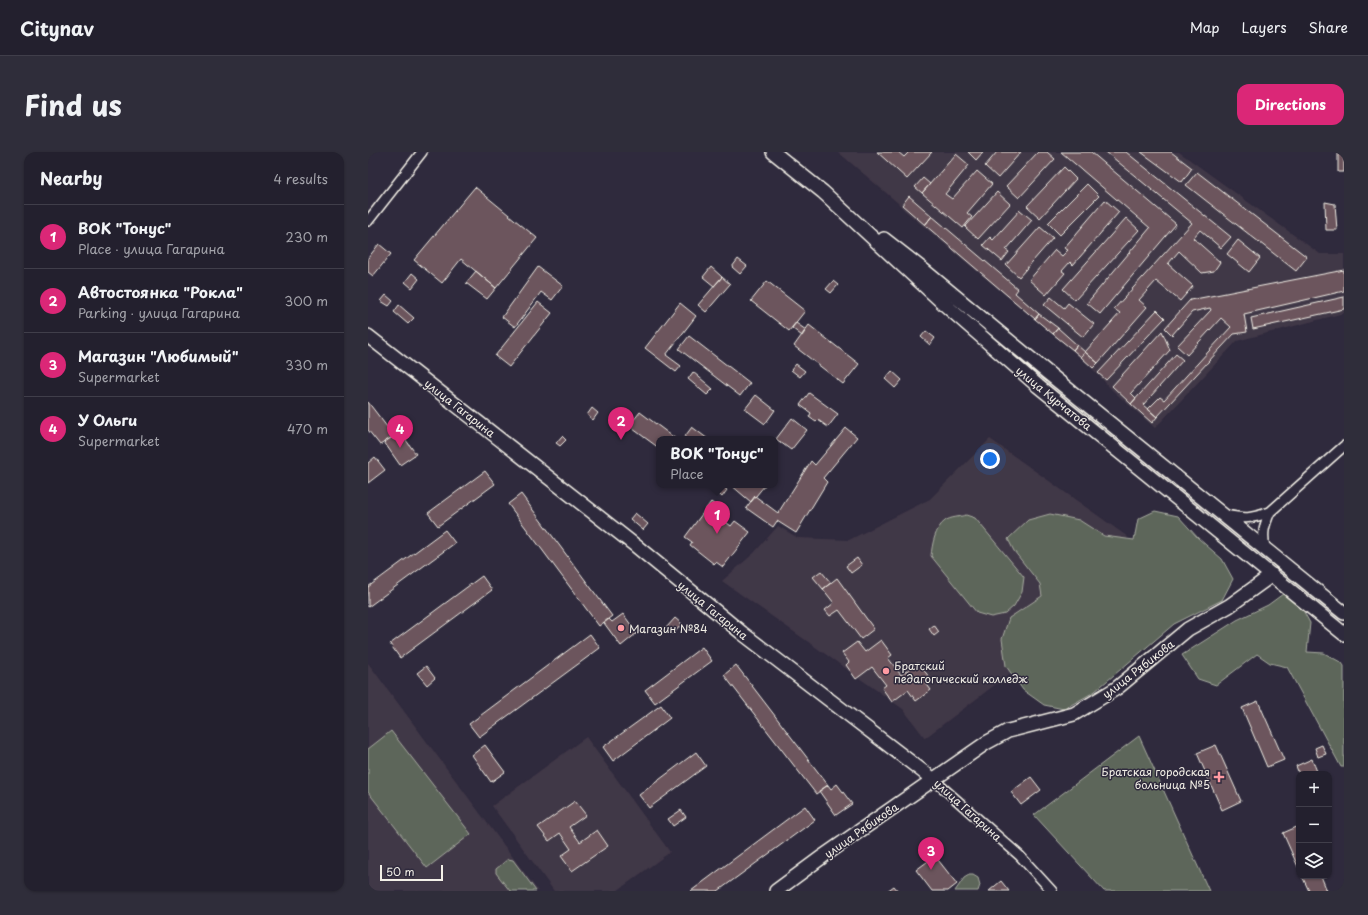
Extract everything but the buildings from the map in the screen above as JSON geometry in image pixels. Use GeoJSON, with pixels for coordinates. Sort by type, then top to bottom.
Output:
{"type":"FeatureCollection","features":[{"type":"Feature","properties":{"kind":"main road","name":"улица Курчатова"},"geometry":{"type":"LineString","coordinates":[[773,152],[823,192],[943,303],[1038,386],[1344,634]]}},
{"type":"Feature","properties":{"kind":"main road"},"geometry":{"type":"LineString","coordinates":[[823,192],[922,268],[1048,373],[1344,613]]}},
{"type":"Feature","properties":{"kind":"main road","name":"улица Гагарина"},"geometry":{"type":"LineString","coordinates":[[368,336],[636,546],[742,633],[934,780]]}},
{"type":"Feature","properties":{"kind":"main road"},"geometry":{"type":"LineString","coordinates":[[1038,386],[1048,373]]}},
{"type":"Feature","properties":{"kind":"main road","name":"улица Рябикова"},"geometry":{"type":"LineString","coordinates":[[776,891],[822,857],[986,743],[1008,731],[1074,714],[1117,688],[1188,630],[1229,606],[1272,575]]}},
{"type":"Feature","properties":{"kind":"street"},"geometry":{"type":"LineString","coordinates":[[368,221],[422,152]]}},
{"type":"Feature","properties":{"kind":"street"},"geometry":{"type":"LineString","coordinates":[[1224,515],[1242,518],[1255,518],[1270,512],[1344,446]]}},
{"type":"Feature","properties":{"kind":"street"},"geometry":{"type":"LineString","coordinates":[[1265,548],[1263,532],[1270,512]]}},
{"type":"Feature","properties":{"kind":"street","name":"улица Гагарина"},"geometry":{"type":"LineString","coordinates":[[934,780],[1020,856],[1052,891]]}},
{"type":"Feature","properties":{"kind":"shaded area"},"geometry":{"type":"Polygon","coordinates":[[[838,152],[1179,152],[1320,254],[1344,254],[1344,313],[1237,341],[1155,428],[1112,390],[1089,365],[904,210],[898,203],[838,152]]]}},
{"type":"Feature","properties":{"kind":"shaded area"},"geometry":{"type":"Polygon","coordinates":[[[990,439],[1128,537],[1034,655],[925,738],[903,709],[722,581],[754,553],[778,526],[798,538],[849,540],[930,499],[990,439]]]}},
{"type":"Feature","properties":{"kind":"shaded area"},"geometry":{"type":"Polygon","coordinates":[[[368,663],[538,891],[368,891],[368,663]]]}},
{"type":"Feature","properties":{"kind":"shaded area"},"geometry":{"type":"Polygon","coordinates":[[[586,737],[670,852],[617,891],[554,891],[492,806],[586,737]]]}},
{"type":"Feature","properties":{"kind":"green space"},"geometry":{"type":"Polygon","coordinates":[[[1155,511],[1178,516],[1198,538],[1222,559],[1233,579],[1222,600],[1174,624],[1094,692],[1064,709],[1044,705],[1023,690],[1006,666],[1002,639],[1009,618],[1042,596],[1040,584],[1014,551],[1008,539],[1028,520],[1050,514],[1079,520],[1104,536],[1134,540],[1138,519],[1155,511]]]}},
{"type":"Feature","properties":{"kind":"green space"},"geometry":{"type":"Polygon","coordinates":[[[966,515],[975,518],[1024,577],[1022,592],[1014,606],[1005,614],[991,617],[977,613],[931,556],[935,537],[942,524],[950,519],[966,515]]]}},
{"type":"Feature","properties":{"kind":"green space"},"geometry":{"type":"Polygon","coordinates":[[[1283,594],[1298,601],[1310,623],[1307,652],[1324,653],[1342,663],[1344,666],[1344,767],[1341,767],[1287,667],[1270,663],[1257,654],[1216,685],[1198,679],[1182,655],[1237,620],[1268,605],[1283,594]]]}},
{"type":"Feature","properties":{"kind":"green space"},"geometry":{"type":"Polygon","coordinates":[[[391,731],[471,834],[427,868],[368,792],[368,749],[391,731]]]}},
{"type":"Feature","properties":{"kind":"green space"},"geometry":{"type":"Polygon","coordinates":[[[1139,736],[1209,891],[1104,891],[1034,815],[1139,736]]]}},
{"type":"Feature","properties":{"kind":"green space"},"geometry":{"type":"Polygon","coordinates":[[[508,859],[513,860],[536,891],[510,891],[496,873],[496,869],[508,859]]]}},
{"type":"Feature","properties":{"kind":"green space"},"geometry":{"type":"Polygon","coordinates":[[[969,875],[973,875],[978,878],[980,885],[978,891],[955,891],[964,878],[969,875]]]}},
{"type":"Feature","properties":{"kind":"place","name":"Автостоянка \"Рокла\""},"geometry":{"type":"Point","coordinates":[621,440]}},
{"type":"Feature","properties":{"kind":"place","name":"У Ольги"},"geometry":{"type":"Point","coordinates":[400,448]}},
{"type":"Feature","properties":{"kind":"place","name":"ВОК \"Тонус\""},"geometry":{"type":"Point","coordinates":[717,534]}},
{"type":"Feature","properties":{"kind":"place","name":"Магазин №84"},"geometry":{"type":"Point","coordinates":[621,628]}},
{"type":"Feature","properties":{"kind":"place","name":"Братский педагогический колледж"},"geometry":{"type":"Point","coordinates":[886,671]}},
{"type":"Feature","properties":{"kind":"place","name":"Братская городская больница №5"},"geometry":{"type":"Point","coordinates":[1219,777]}},
{"type":"Feature","properties":{"kind":"place","name":"Магазин \"Любимый\""},"geometry":{"type":"Point","coordinates":[931,870]}}]}
